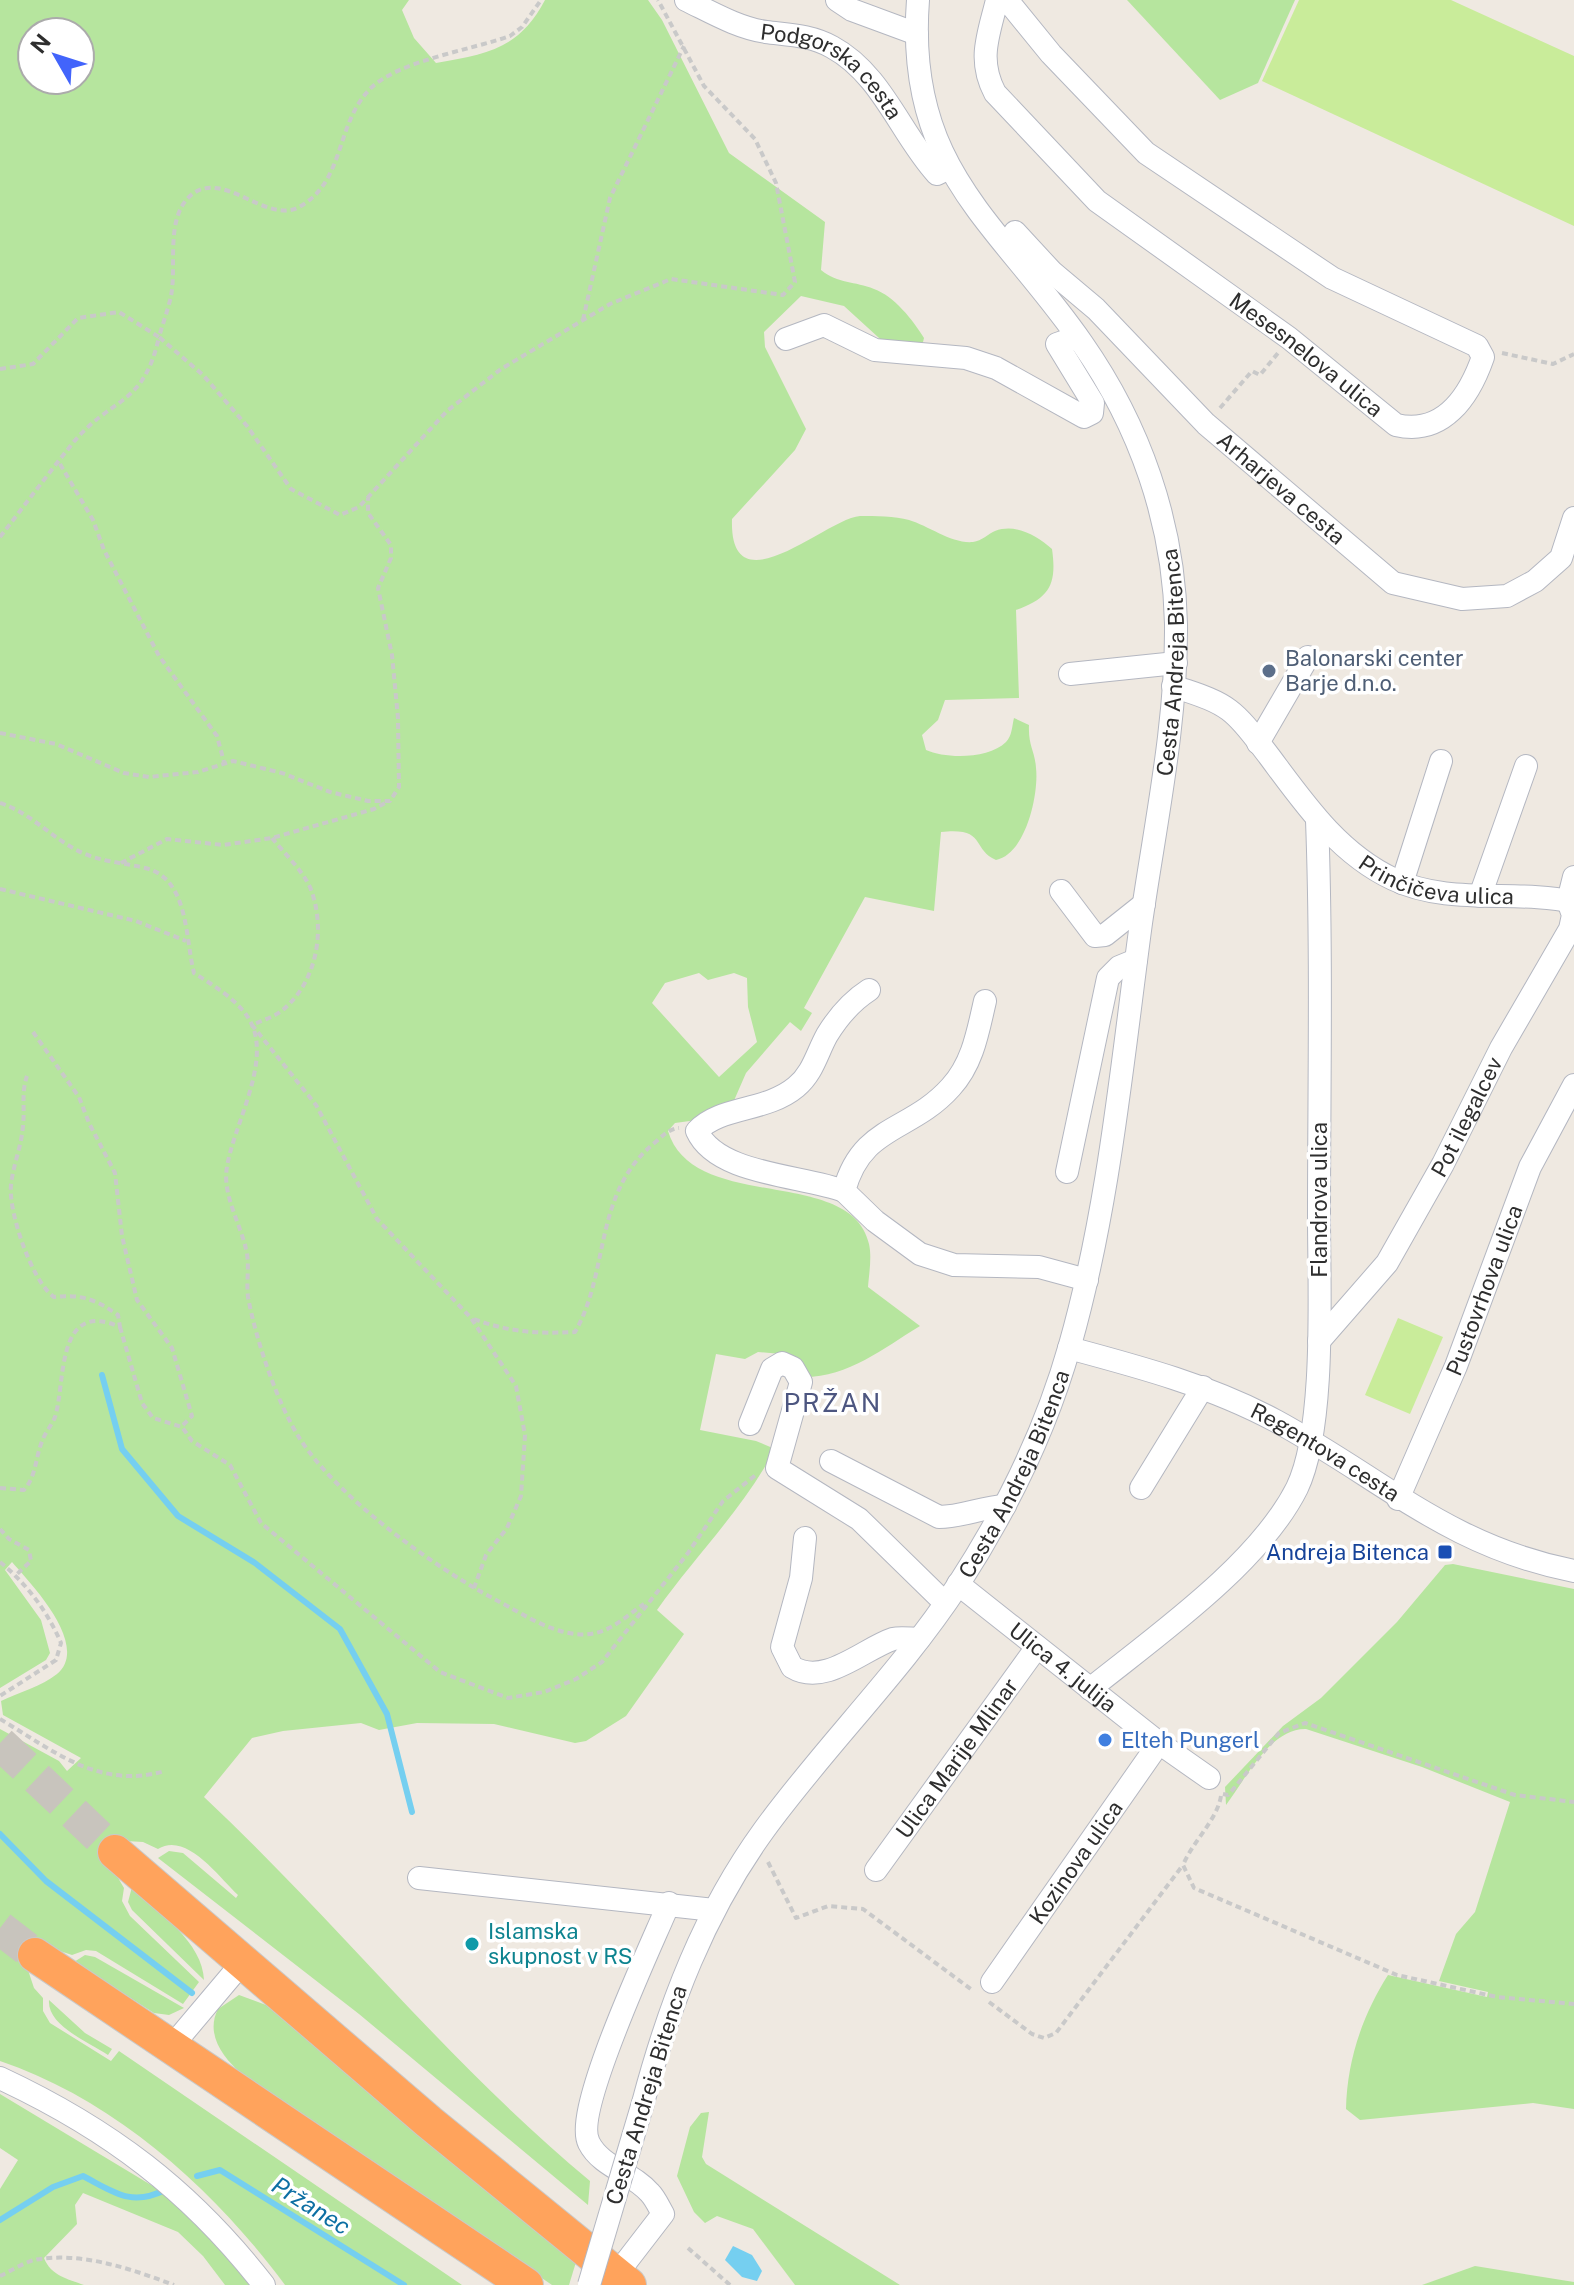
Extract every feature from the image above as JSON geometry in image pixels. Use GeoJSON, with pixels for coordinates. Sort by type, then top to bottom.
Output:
{"type":"FeatureCollection","features":[{"type":"Feature","properties":{"kind":"highway"},"geometry":{"type":"LineString","coordinates":[[115,1852],[612,2282]]}},
{"type":"Feature","properties":{"kind":"highway"},"geometry":{"type":"LineString","coordinates":[[35,1955],[526,2285]]}},
{"type":"Feature","properties":{"kind":"street","name":"Podgorska cesta"},"geometry":{"type":"LineString","coordinates":[[686,0],[740,25],[765,32],[793,33],[833,47],[849,59],[887,101],[937,174],[949,168]]}},
{"type":"Feature","properties":{"kind":"street"},"geometry":{"type":"LineString","coordinates":[[837,0],[852,10],[917,34]]}},
{"type":"Feature","properties":{"kind":"street","name":"Cesta Andreja Bitenca"},"geometry":{"type":"LineString","coordinates":[[612,2282],[643,2103],[678,1987],[714,1910],[754,1845],[945,1603],[1005,1506],[1036,1441],[1069,1348],[1087,1280],[1144,904],[1176,663],[1169,549],[1151,479],[1125,415],[1077,337],[986,225],[949,168],[927,108],[917,34],[918,0]]}},
{"type":"Feature","properties":{"kind":"street","name":"Mesesnelova ulica"},"geometry":{"type":"LineString","coordinates":[[997,0],[984,58],[986,75],[995,93],[1097,201],[1289,338],[1381,415],[1396,425],[1416,430],[1437,423],[1461,401],[1475,380],[1483,357],[1477,346]]}},
{"type":"Feature","properties":{"kind":"street"},"geometry":{"type":"LineString","coordinates":[[1007,0],[1051,54],[1146,153],[1332,278],[1477,346]]}},
{"type":"Feature","properties":{"kind":"street","name":"Arharjeva cesta"},"geometry":{"type":"LineString","coordinates":[[1015,232],[1052,272],[1096,309],[1206,424],[1393,583],[1462,599],[1507,596],[1535,581],[1561,558],[1574,518]]}},
{"type":"Feature","properties":{"kind":"street"},"geometry":{"type":"LineString","coordinates":[[786,339],[824,325],[875,350],[966,358],[1018,378],[1084,417],[1092,413],[1093,403],[1057,344],[1077,337]]}},
{"type":"Feature","properties":{"kind":"street"},"geometry":{"type":"LineString","coordinates":[[1258,743],[1308,657]]}},
{"type":"Feature","properties":{"kind":"street"},"geometry":{"type":"LineString","coordinates":[[1070,674],[1176,663]]}},
{"type":"Feature","properties":{"kind":"street"},"geometry":{"type":"LineString","coordinates":[[1173,686],[1220,704],[1232,712],[1317,820]]}},
{"type":"Feature","properties":{"kind":"street"},"geometry":{"type":"LineString","coordinates":[[1402,883],[1441,761]]}},
{"type":"Feature","properties":{"kind":"street"},"geometry":{"type":"LineString","coordinates":[[1480,896],[1526,766]]}},
{"type":"Feature","properties":{"kind":"street","name":"Prinčičeva ulica"},"geometry":{"type":"LineString","coordinates":[[1317,820],[1350,852],[1402,883],[1480,896],[1571,902]]}},
{"type":"Feature","properties":{"kind":"street","name":"Flandrova ulica"},"geometry":{"type":"LineString","coordinates":[[1090,1689],[1225,1578],[1274,1525],[1297,1487],[1311,1441],[1319,1341],[1320,901],[1317,820]]}},
{"type":"Feature","properties":{"kind":"street","name":"Pot ilegalcev"},"geometry":{"type":"LineString","coordinates":[[1319,1341],[1387,1263],[1443,1164],[1501,1048],[1570,929],[1574,877]]}},
{"type":"Feature","properties":{"kind":"street"},"geometry":{"type":"LineString","coordinates":[[1061,891],[1095,936],[1105,935],[1144,904]]}},
{"type":"Feature","properties":{"kind":"street"},"geometry":{"type":"LineString","coordinates":[[1067,1172],[1108,978],[1119,967],[1136,960]]}},
{"type":"Feature","properties":{"kind":"street"},"geometry":{"type":"LineString","coordinates":[[869,990],[841,1016],[827,1035],[815,1064],[797,1086],[767,1105],[706,1121],[697,1131],[703,1144],[716,1156],[817,1181],[844,1191],[875,1221],[920,1254],[954,1265],[1039,1267],[1087,1280]]}},
{"type":"Feature","properties":{"kind":"street"},"geometry":{"type":"LineString","coordinates":[[844,1191],[850,1167],[866,1145],[929,1108],[953,1085],[973,1052],[985,1001]]}},
{"type":"Feature","properties":{"kind":"street","name":"Pustovrhova ulica"},"geometry":{"type":"LineString","coordinates":[[1398,1499],[1456,1366],[1530,1167],[1574,1085]]}},
{"type":"Feature","properties":{"kind":"street","name":"Regentova cesta"},"geometry":{"type":"LineString","coordinates":[[1069,1348],[1203,1387],[1311,1441],[1398,1499],[1483,1545],[1574,1571]]}},
{"type":"Feature","properties":{"kind":"street"},"geometry":{"type":"LineString","coordinates":[[750,1424],[772,1369],[782,1363],[793,1368],[801,1382],[777,1468],[859,1519],[945,1603]]}},
{"type":"Feature","properties":{"kind":"street"},"geometry":{"type":"LineString","coordinates":[[1141,1488],[1203,1387]]}},
{"type":"Feature","properties":{"kind":"street"},"geometry":{"type":"LineString","coordinates":[[831,1461],[939,1517],[956,1517],[983,1507],[1005,1506]]}},
{"type":"Feature","properties":{"kind":"street"},"geometry":{"type":"LineString","coordinates":[[805,1538],[801,1578],[782,1647],[792,1667],[806,1672],[828,1670],[896,1638],[919,1639]]}},
{"type":"Feature","properties":{"kind":"street","name":"Ulica 4. julija"},"geometry":{"type":"LineString","coordinates":[[958,1584],[1215,1786]]}},
{"type":"Feature","properties":{"kind":"street","name":"Ulica Marije Mlinar"},"geometry":{"type":"LineString","coordinates":[[876,1870],[1037,1647]]}},
{"type":"Feature","properties":{"kind":"street","name":"Kozinova ulica"},"geometry":{"type":"LineString","coordinates":[[992,1982],[1159,1743]]}},
{"type":"Feature","properties":{"kind":"street"},"geometry":{"type":"LineString","coordinates":[[419,1878],[714,1910]]}},
{"type":"Feature","properties":{"kind":"street"},"geometry":{"type":"LineString","coordinates":[[612,2282],[663,2214],[651,2194],[595,2152],[587,2141],[585,2126],[610,2044],[669,1903]]}},
{"type":"Feature","properties":{"kind":"street"},"geometry":{"type":"LineString","coordinates":[[172,2046],[242,1963]]}},
{"type":"Feature","properties":{"kind":"street"},"geometry":{"type":"LineString","coordinates":[[0,2078],[67,2111],[149,2166],[215,2226],[264,2285]]}},
{"type":"Feature","properties":{"kind":"path"},"geometry":{"type":"LineString","coordinates":[[0,537],[91,424],[137,390],[153,367],[171,294],[174,240],[181,209],[189,196],[200,190],[216,189],[282,212],[297,208],[322,192],[335,167],[350,116],[369,90],[387,76],[510,36],[522,27],[541,0]]}},
{"type":"Feature","properties":{"kind":"path"},"geometry":{"type":"LineString","coordinates":[[0,369],[33,364],[78,318],[119,312],[159,337],[203,375],[239,416],[291,489],[340,515],[359,507],[447,411],[501,369],[610,304],[671,279],[783,295],[795,282],[776,183],[755,139],[704,86],[658,0]]}},
{"type":"Feature","properties":{"kind":"path"},"geometry":{"type":"LineString","coordinates":[[583,321],[610,198],[684,46]]}},
{"type":"Feature","properties":{"kind":"path"},"geometry":{"type":"LineString","coordinates":[[1206,424],[1252,371],[1260,375],[1289,338]]}},
{"type":"Feature","properties":{"kind":"path"},"geometry":{"type":"LineString","coordinates":[[1477,346],[1553,364],[1574,354]]}},
{"type":"Feature","properties":{"kind":"path"},"geometry":{"type":"LineString","coordinates":[[59,463],[93,520],[104,550],[159,656],[217,736],[224,762]]}},
{"type":"Feature","properties":{"kind":"path"},"geometry":{"type":"LineString","coordinates":[[120,864],[167,839],[223,845],[272,838],[374,809],[390,801],[399,787],[398,718],[392,655],[378,588],[391,558],[391,545],[368,513],[369,496]]}},
{"type":"Feature","properties":{"kind":"path"},"geometry":{"type":"LineString","coordinates":[[0,733],[56,744],[102,765],[149,777],[198,772],[224,762],[245,762],[282,773],[309,786],[368,801],[390,801]]}},
{"type":"Feature","properties":{"kind":"path"},"geometry":{"type":"LineString","coordinates":[[0,803],[23,813],[84,854],[149,868],[173,885],[182,907],[194,973],[236,1005],[316,1105],[377,1219],[471,1318],[516,1386],[525,1435],[521,1496],[507,1528],[486,1555],[474,1588]]}},
{"type":"Feature","properties":{"kind":"path"},"geometry":{"type":"LineString","coordinates":[[252,1025],[284,1009],[307,983],[316,953],[318,921],[309,886],[272,838]]}},
{"type":"Feature","properties":{"kind":"path"},"geometry":{"type":"LineString","coordinates":[[0,889],[136,921],[186,941]]}},
{"type":"Feature","properties":{"kind":"path"},"geometry":{"type":"LineString","coordinates":[[252,1025],[256,1059],[241,1126],[226,1168],[232,1209],[247,1250],[248,1297],[275,1388],[300,1439],[337,1484],[474,1588],[572,1635],[606,1630],[644,1604]]}},
{"type":"Feature","properties":{"kind":"path"},"geometry":{"type":"LineString","coordinates":[[33,1032],[79,1097],[115,1173],[122,1236],[137,1300],[172,1348],[192,1416],[182,1427]]}},
{"type":"Feature","properties":{"kind":"path"},"geometry":{"type":"LineString","coordinates":[[27,1076],[22,1089],[21,1145],[11,1184],[12,1206],[43,1290],[54,1297],[78,1293],[118,1315],[142,1403],[153,1418],[182,1427],[192,1441],[230,1465],[261,1523],[440,1672],[508,1698],[544,1692],[576,1679],[602,1662],[644,1604],[688,1553],[723,1501],[758,1474],[777,1468]]}},
{"type":"Feature","properties":{"kind":"path"},"geometry":{"type":"LineString","coordinates":[[471,1318],[528,1334],[575,1332],[586,1312],[606,1220],[625,1178],[646,1151],[671,1129],[683,1127],[697,1131]]}},
{"type":"Feature","properties":{"kind":"path"},"geometry":{"type":"LineString","coordinates":[[0,1488],[24,1490],[33,1480],[42,1441],[55,1416],[66,1349],[75,1334],[84,1324],[95,1320],[120,1327]]}},
{"type":"Feature","properties":{"kind":"path"},"geometry":{"type":"LineString","coordinates":[[0,1529],[31,1555],[31,1561],[16,1575]]}},
{"type":"Feature","properties":{"kind":"path"},"geometry":{"type":"LineString","coordinates":[[0,1562],[16,1575],[43,1610],[61,1643],[56,1660],[0,1696]]}},
{"type":"Feature","properties":{"kind":"path"},"geometry":{"type":"LineString","coordinates":[[0,1719],[73,1762],[103,1775],[146,1777],[165,1771]]}},
{"type":"Feature","properties":{"kind":"path"},"geometry":{"type":"LineString","coordinates":[[1215,1786],[1228,1795],[1279,1733],[1305,1723],[1515,1795],[1574,1802]]}},
{"type":"Feature","properties":{"kind":"path"},"geometry":{"type":"LineString","coordinates":[[1215,1786],[1219,1805],[1191,1847],[1183,1865],[1194,1888],[1397,1975],[1497,1997],[1574,2004]]}},
{"type":"Feature","properties":{"kind":"path"},"geometry":{"type":"LineString","coordinates":[[754,1845],[764,1855],[796,1918]]}},
{"type":"Feature","properties":{"kind":"path"},"geometry":{"type":"LineString","coordinates":[[688,2248],[730,2285]]}},
{"type":"Feature","properties":{"kind":"path"},"geometry":{"type":"LineString","coordinates":[[0,2276],[33,2260],[68,2259],[123,2266],[174,2285]]}},
{"type":"Feature","properties":{"kind":"green space"},"geometry":{"type":"Polygon","coordinates":[[[0,0],[409,0],[402,10],[414,38],[436,63],[486,52],[513,39],[535,16],[545,0],[648,0],[662,20],[729,153],[825,222],[821,270],[834,278],[867,286],[889,297],[909,316],[924,338],[922,346],[890,348],[844,306],[801,296],[764,332],[765,347],[806,429],[795,450],[732,519],[735,546],[746,558],[762,559],[782,553],[860,516],[891,517],[909,520],[965,542],[982,539],[1003,529],[1026,532],[1052,549],[1053,572],[1044,595],[1016,610],[1019,698],[945,700],[938,720],[922,735],[926,750],[967,756],[999,748],[1011,734],[1014,718],[1029,725],[1036,768],[1035,792],[1028,822],[1015,847],[996,860],[972,836],[956,831],[941,832],[934,911],[865,897],[804,1008],[812,1013],[801,1031],[790,1022],[746,1073],[729,1112],[719,1117],[675,1123],[668,1131],[683,1156],[707,1173],[804,1195],[834,1205],[856,1220],[869,1244],[868,1287],[920,1326],[863,1361],[817,1376],[800,1377],[781,1354],[758,1352],[745,1359],[716,1354],[700,1430],[756,1441],[775,1449],[734,1511],[657,1610],[684,1634],[626,1716],[586,1741],[575,1743],[494,1724],[417,1723],[379,1730],[361,1723],[283,1731],[252,1738],[204,1797],[489,2090],[590,2181],[588,2205],[359,2014],[158,1858],[169,1851],[183,1853],[236,1898],[238,1895],[212,1868],[180,1846],[169,1845],[158,1849],[143,1842],[126,1841],[114,1871],[124,1888],[122,1901],[130,1916],[199,1982],[183,2004],[96,1951],[86,1950],[72,1955],[54,1949],[28,1970],[34,1988],[43,1998],[43,2011],[50,2023],[111,2061],[119,2051],[462,2285],[285,2285],[227,2215],[159,2152],[83,2099],[0,2061],[0,1729],[59,1761],[67,1771],[81,1758],[3,1715],[1,1701],[57,1674],[66,1662],[67,1647],[54,1615],[12,1562],[5,1570],[41,1620],[50,1653],[46,1660],[0,1688],[0,0]],[[699,973],[665,983],[652,1003],[719,1077],[757,1042],[748,1007],[747,978],[734,973],[708,980],[699,973]]]}},
{"type":"Feature","properties":{"kind":"green space"},"geometry":{"type":"Polygon","coordinates":[[[1127,0],[1295,0],[1258,83],[1220,100],[1127,0]]]}},
{"type":"Feature","properties":{"kind":"green space"},"geometry":{"type":"Polygon","coordinates":[[[1299,0],[1451,0],[1574,56],[1574,226],[1262,81],[1299,0]]]}},
{"type":"Feature","properties":{"kind":"green space"},"geometry":{"type":"Polygon","coordinates":[[[1398,1318],[1443,1337],[1410,1414],[1365,1395],[1398,1318]]]}},
{"type":"Feature","properties":{"kind":"green space"},"geometry":{"type":"Polygon","coordinates":[[[1453,1564],[1574,1589],[1574,2109],[1533,2103],[1360,2120],[1346,2109],[1349,2074],[1364,2023],[1388,1975],[1487,1997],[1488,1992],[1439,1981],[1456,1934],[1475,1912],[1510,1802],[1422,1767],[1306,1729],[1293,1731],[1270,1746],[1226,1805],[1225,1787],[1283,1726],[1321,1698],[1397,1622],[1445,1565],[1453,1564]]]}},
{"type":"Feature","properties":{"kind":"green space"},"geometry":{"type":"Polygon","coordinates":[[[132,1887],[188,1941],[202,1966],[204,1980],[132,1910],[128,1902],[132,1887]]]}},
{"type":"Feature","properties":{"kind":"green space"},"geometry":{"type":"Polygon","coordinates":[[[85,1955],[95,1957],[184,2008],[169,2015],[154,2013],[74,1962],[85,1955]]]}},
{"type":"Feature","properties":{"kind":"green space"},"geometry":{"type":"Polygon","coordinates":[[[239,1995],[266,2005],[576,2262],[569,2285],[552,2285],[242,2074],[228,2061],[218,2045],[214,2027],[218,2009],[239,1995]]]}},
{"type":"Feature","properties":{"kind":"green space"},"geometry":{"type":"Polygon","coordinates":[[[49,2000],[85,2033],[112,2049],[108,2055],[62,2025],[50,2009],[49,2000]]]}},
{"type":"Feature","properties":{"kind":"green space"},"geometry":{"type":"Polygon","coordinates":[[[0,2094],[156,2188],[194,2220],[250,2285],[225,2285],[203,2256],[178,2232],[83,2193],[75,2205],[77,2224],[44,2258],[56,2273],[84,2285],[0,2285],[0,2189],[18,2160],[0,2148],[0,2094]]]}},
{"type":"Feature","properties":{"kind":"green space"},"geometry":{"type":"Polygon","coordinates":[[[709,2112],[702,2157],[706,2164],[900,2285],[795,2285],[753,2229],[717,2216],[705,2223],[694,2212],[677,2176],[690,2127],[701,2113],[709,2112]]]}},
{"type":"Feature","properties":{"kind":"green space"},"geometry":{"type":"Polygon","coordinates":[[[1475,2266],[1574,2282],[1574,2285],[1422,2285],[1475,2266]]]}},
{"type":"Feature","properties":{"kind":"water"},"geometry":{"type":"Polygon","coordinates":[[[733,2246],[752,2255],[762,2271],[757,2281],[742,2277],[725,2260],[733,2246]]]}},
{"type":"Feature","properties":{"kind":"waterway"},"geometry":{"type":"LineString","coordinates":[[102,1375],[122,1449],[178,1516],[255,1563],[340,1629],[387,1714],[412,1812]]}},
{"type":"Feature","properties":{"kind":"waterway"},"geometry":{"type":"LineString","coordinates":[[0,1834],[46,1881],[192,1993]]}},
{"type":"Feature","properties":{"kind":"waterway","name":"Pržanec"},"geometry":{"type":"LineString","coordinates":[[197,2176],[220,2170],[404,2285]]}},
{"type":"Feature","properties":{"kind":"waterway","name":"Pržanec"},"geometry":{"type":"LineString","coordinates":[[0,2220],[53,2187],[83,2176],[114,2192],[132,2197],[153,2195],[165,2190]]}},
{"type":"Feature","properties":{"kind":"tunnel"},"geometry":{"type":"LineString","coordinates":[[0,1743],[115,1852]]}},
{"type":"Feature","properties":{"kind":"tunnel"},"geometry":{"type":"LineString","coordinates":[[0,1928],[35,1955]]}},
{"type":"Feature","properties":{"kind":"place","name":"Balonarski center Barje d.n.o."},"geometry":{"type":"Point","coordinates":[1269,671]}},
{"type":"Feature","properties":{"kind":"place","name":"Andreja Bitenca"},"geometry":{"type":"Point","coordinates":[1445,1552]}},
{"type":"Feature","properties":{"kind":"place","name":"Elteh Pungerl"},"geometry":{"type":"Point","coordinates":[1105,1740]}},
{"type":"Feature","properties":{"kind":"place","name":"Islamska skupnost v RS"},"geometry":{"type":"Point","coordinates":[472,1944]}},
{"type":"Feature","properties":{"kind":"district","name":"PRŽAN"},"geometry":{"type":"Point","coordinates":[833,1403]}}]}
